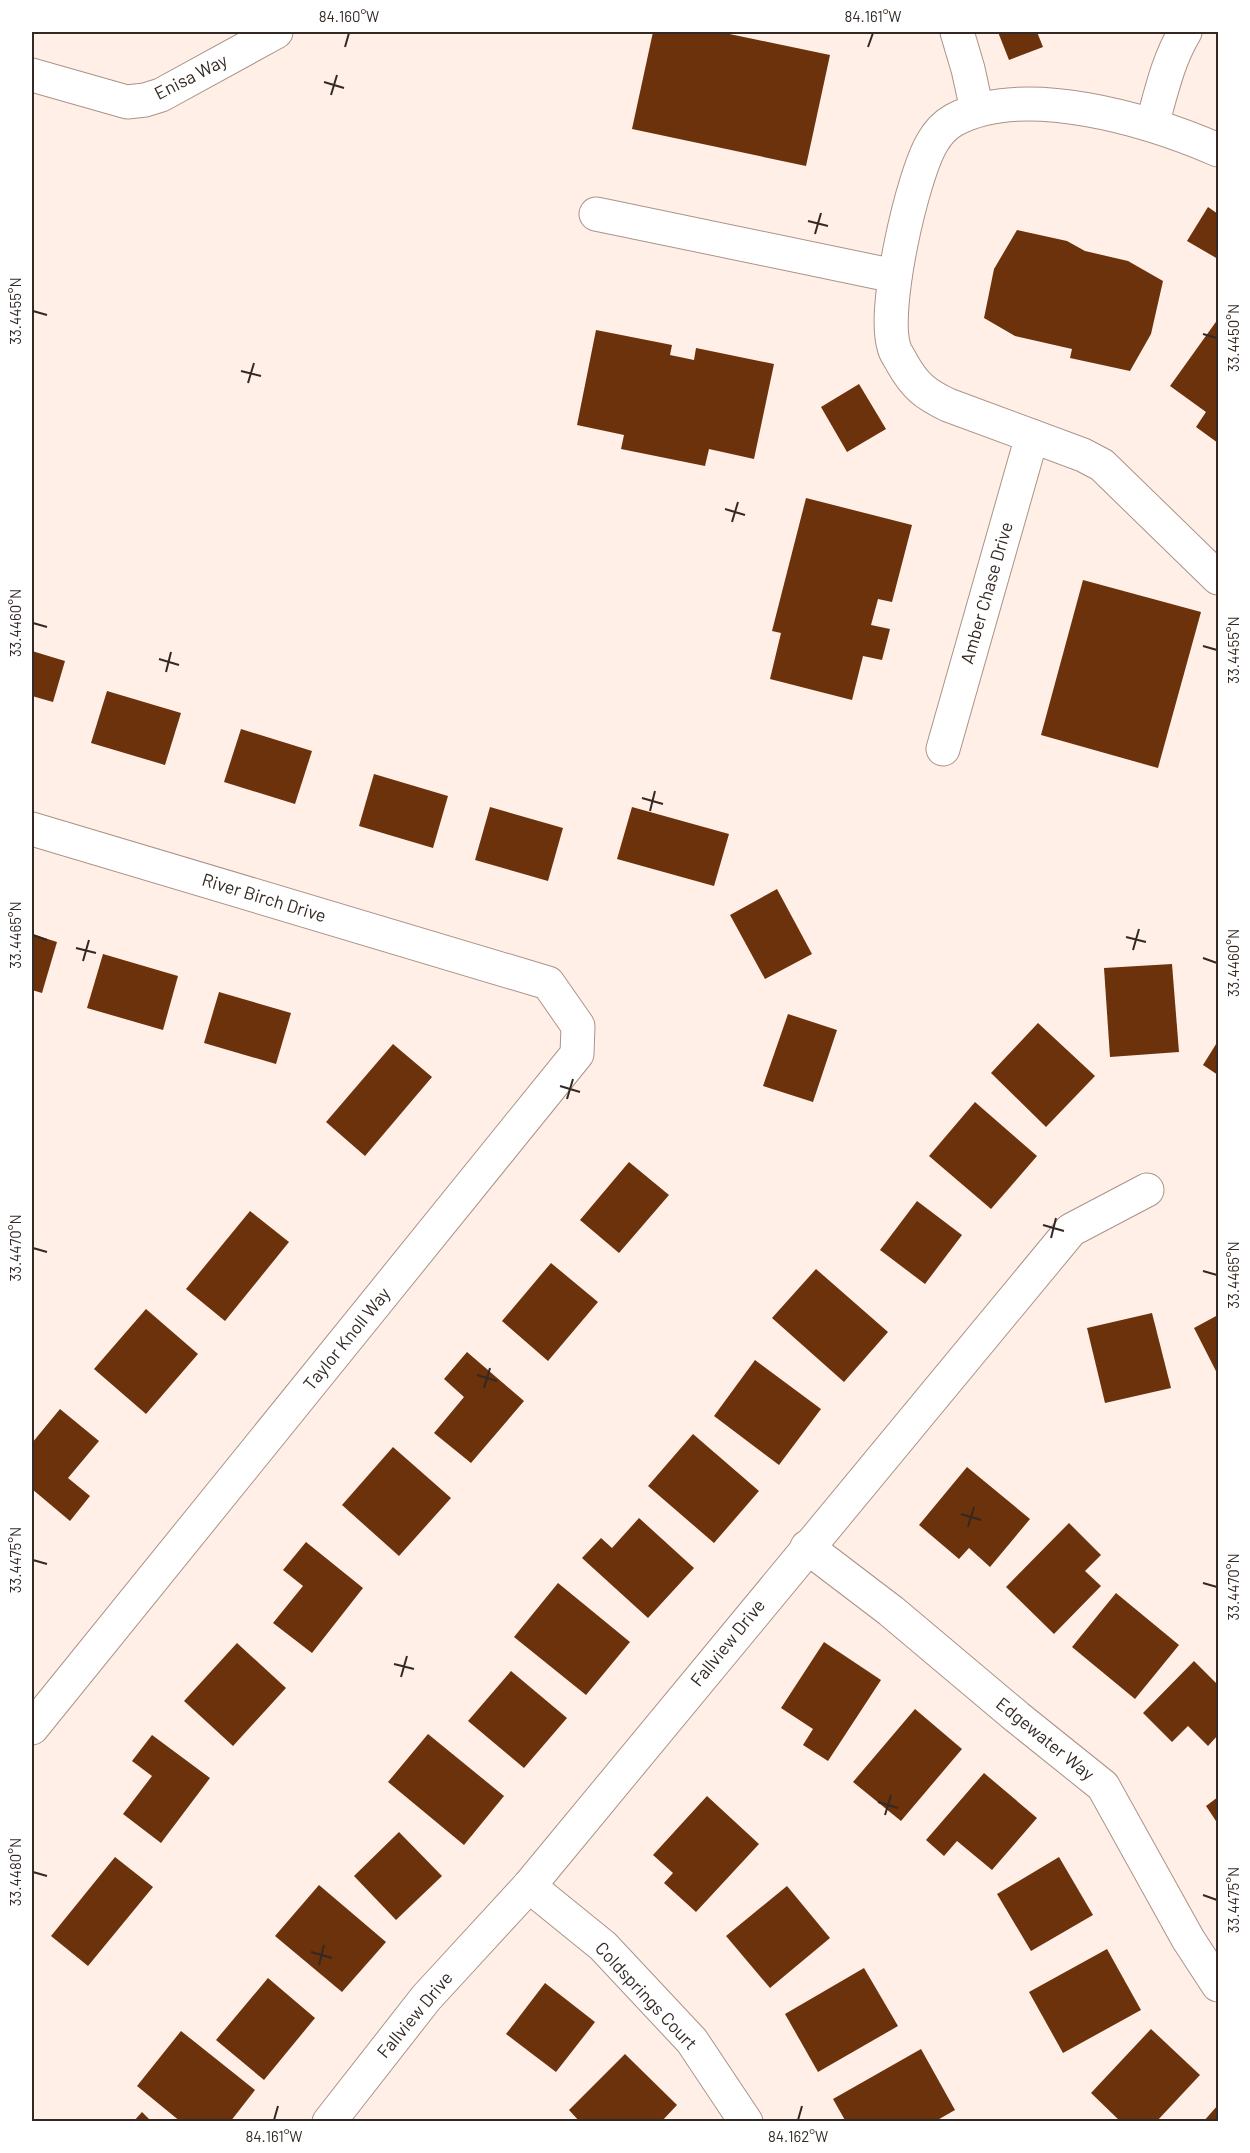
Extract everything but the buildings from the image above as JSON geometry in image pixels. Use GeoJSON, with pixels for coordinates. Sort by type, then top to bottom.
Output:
{"type":"FeatureCollection","features":[{"type":"Feature","properties":{"kind":"street","name":"Enisa Way"},"geometry":{"type":"LineString","coordinates":[[32,75],[127,102],[145,100],[161,95],[276,32]]}},
{"type":"Feature","properties":{"kind":"street"},"geometry":{"type":"LineString","coordinates":[[957,32],[977,110]]}},
{"type":"Feature","properties":{"kind":"street"},"geometry":{"type":"LineString","coordinates":[[1152,125],[1170,61],[1185,32]]}},
{"type":"Feature","properties":{"kind":"street"},"geometry":{"type":"LineString","coordinates":[[1218,150],[1152,125],[1094,112],[1028,104],[998,105],[977,110],[952,121],[941,130],[932,144],[917,177],[896,276],[890,326],[894,348],[916,386],[948,405],[1083,454],[1102,465],[1218,578]]}},
{"type":"Feature","properties":{"kind":"street"},"geometry":{"type":"LineString","coordinates":[[596,214],[896,276]]}},
{"type":"Feature","properties":{"kind":"street","name":"Amber Chase Drive"},"geometry":{"type":"LineString","coordinates":[[943,749],[1032,436]]}},
{"type":"Feature","properties":{"kind":"street","name":"River Birch Drive"},"geometry":{"type":"LineString","coordinates":[[32,829],[496,966]]}},
{"type":"Feature","properties":{"kind":"street","name":"Taylor Knoll Way"},"geometry":{"type":"LineString","coordinates":[[32,1728],[577,1054],[578,1026],[548,982],[496,966]]}},
{"type":"Feature","properties":{"kind":"street","name":"Fallview Drive"},"geometry":{"type":"LineString","coordinates":[[329,2121],[426,1998],[529,1886],[1071,1230],[1147,1190]]}},
{"type":"Feature","properties":{"kind":"street","name":"Edgewater Way"},"geometry":{"type":"LineString","coordinates":[[807,1547],[891,1611],[1103,1786],[1188,1939],[1218,1985]]}},
{"type":"Feature","properties":{"kind":"street","name":"Coldsprings Court"},"geometry":{"type":"LineString","coordinates":[[529,1886],[603,1946],[692,2041],[746,2121]]}}]}
